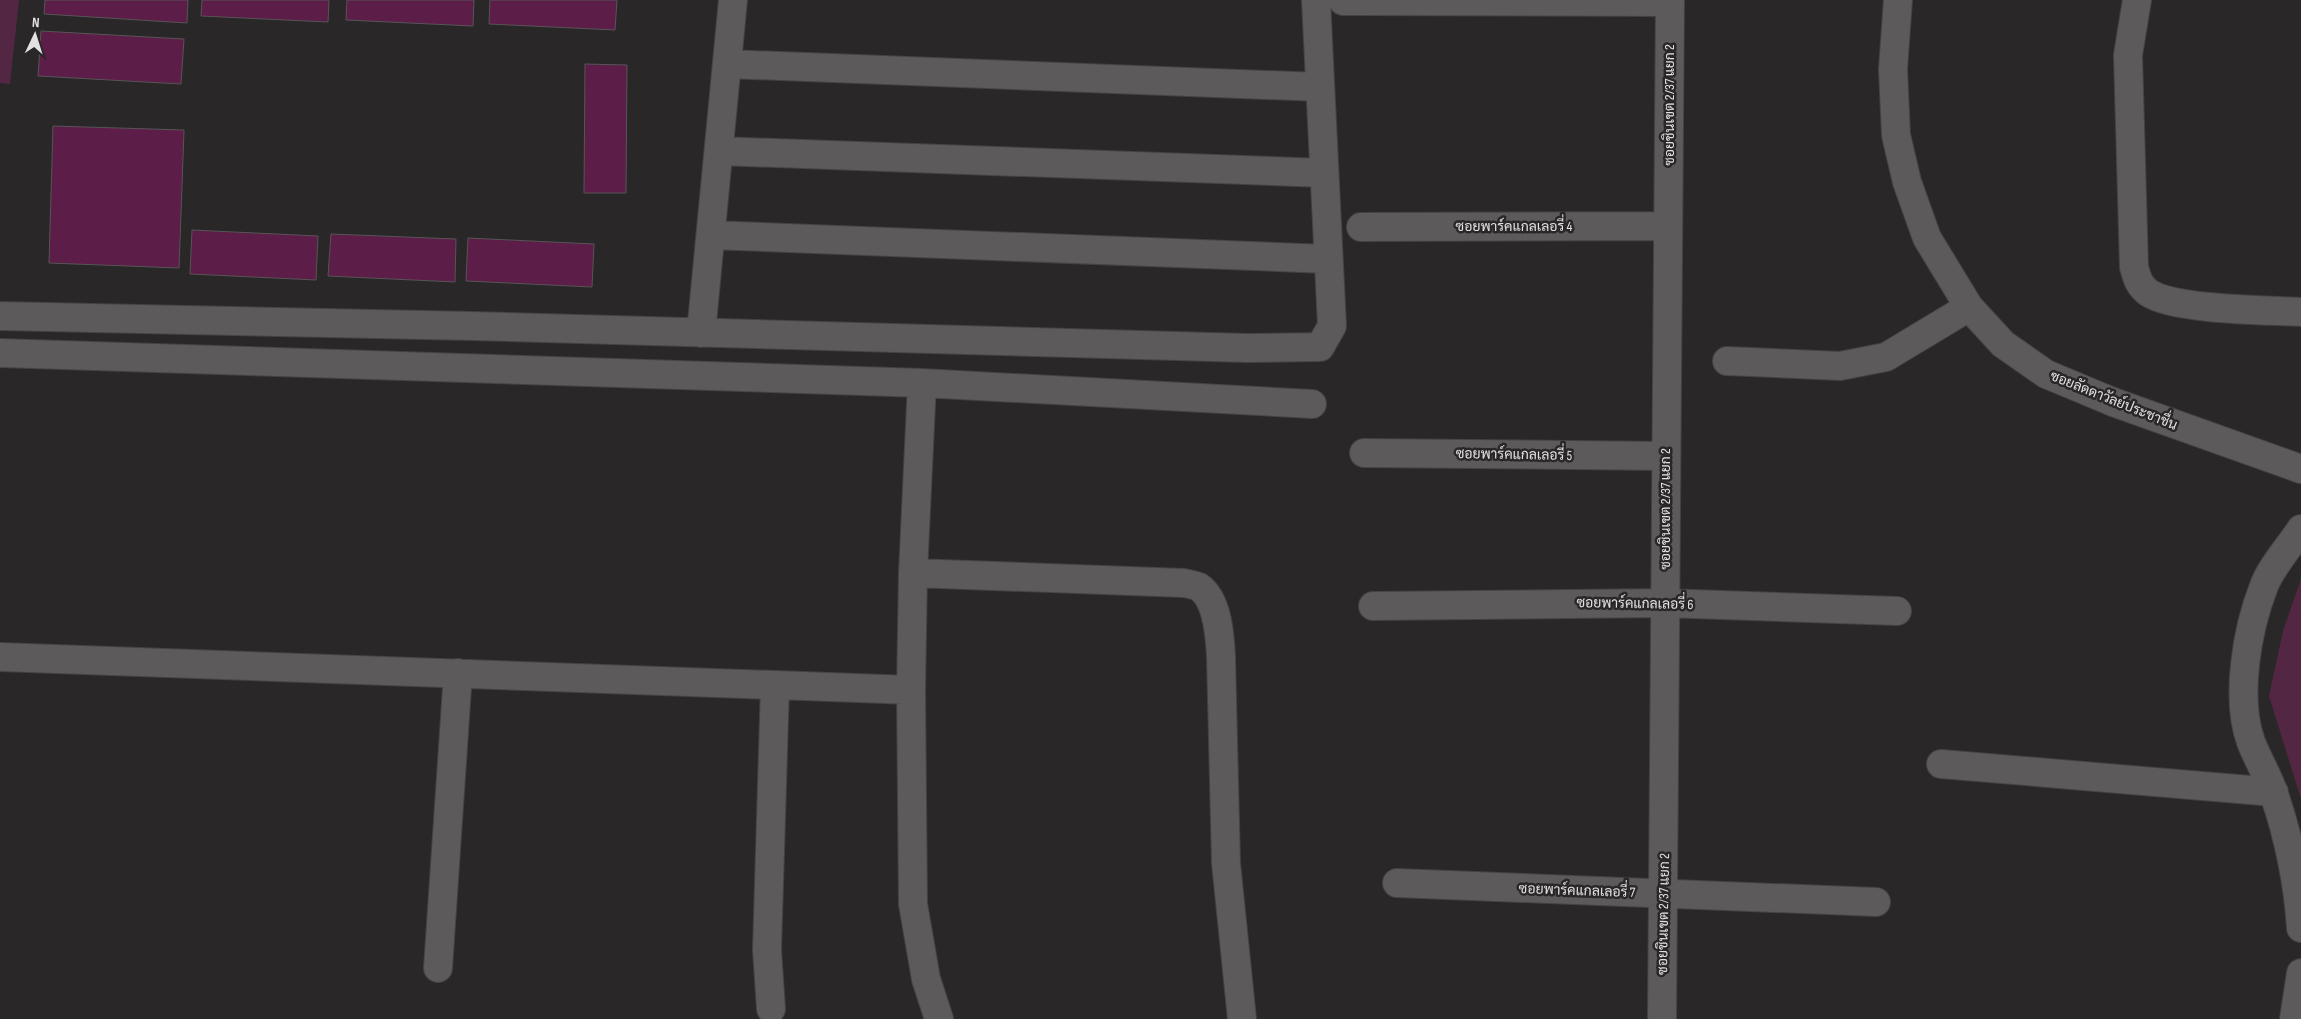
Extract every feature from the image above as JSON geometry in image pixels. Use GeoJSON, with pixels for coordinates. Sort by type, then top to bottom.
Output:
{"type":"FeatureCollection","features":[{"type":"Feature","properties":{"kind":"street"},"geometry":{"type":"LineString","coordinates":[[702,333],[733,0]]}},
{"type":"Feature","properties":{"kind":"street"},"geometry":{"type":"LineString","coordinates":[[0,316],[1320,348],[1332,326],[1316,0]]}},
{"type":"Feature","properties":{"kind":"street","name":"ซอยลัดดาวัลย์ประชาชื่น"},"geometry":{"type":"LineString","coordinates":[[1898,0],[1892,68],[1896,136],[1907,182],[1927,238],[1969,307],[2003,344],[2046,374],[2114,402],[2301,469]]}},
{"type":"Feature","properties":{"kind":"street"},"geometry":{"type":"LineString","coordinates":[[2137,0],[2128,55],[2134,267],[2139,284],[2162,300],[2186,304],[2301,312]]}},
{"type":"Feature","properties":{"kind":"street"},"geometry":{"type":"LineString","coordinates":[[1343,1],[1670,1]]}},
{"type":"Feature","properties":{"kind":"street","name":"ซอยชินเขต 2/37 แยก 2"},"geometry":{"type":"LineString","coordinates":[[1662,1019],[1670,1]]}},
{"type":"Feature","properties":{"kind":"street"},"geometry":{"type":"LineString","coordinates":[[727,64],[1320,87]]}},
{"type":"Feature","properties":{"kind":"street"},"geometry":{"type":"LineString","coordinates":[[719,151],[1324,174]]}},
{"type":"Feature","properties":{"kind":"street","name":"ซอยพาร์คแกลเลอรี่ 4"},"geometry":{"type":"LineString","coordinates":[[1361,227],[1668,226]]}},
{"type":"Feature","properties":{"kind":"street"},"geometry":{"type":"LineString","coordinates":[[711,235],[1328,259]]}},
{"type":"Feature","properties":{"kind":"street"},"geometry":{"type":"LineString","coordinates":[[1727,361],[1840,366],[1886,357],[1969,307]]}},
{"type":"Feature","properties":{"kind":"street"},"geometry":{"type":"LineString","coordinates":[[0,353],[922,383],[1312,404]]}},
{"type":"Feature","properties":{"kind":"street"},"geometry":{"type":"LineString","coordinates":[[922,383],[913,573],[911,690],[913,904],[926,979],[939,1019]]}},
{"type":"Feature","properties":{"kind":"street","name":"ซอยพาร์คแกลเลอรี่ 5"},"geometry":{"type":"LineString","coordinates":[[1364,452],[1665,456]]}},
{"type":"Feature","properties":{"kind":"street"},"geometry":{"type":"LineString","coordinates":[[2301,528],[2264,584],[2252,624],[2244,665],[2244,702],[2251,741],[2274,792],[2284,826],[2298,886],[2301,928]]}},
{"type":"Feature","properties":{"kind":"street"},"geometry":{"type":"LineString","coordinates":[[913,573],[1184,584],[1199,587],[1212,603],[1219,628],[1226,863],[1242,1019]]}},
{"type":"Feature","properties":{"kind":"street","name":"ซอยพาร์คแกลเลอรี่ 6"},"geometry":{"type":"LineString","coordinates":[[1373,606],[1664,603],[1897,611]]}},
{"type":"Feature","properties":{"kind":"street"},"geometry":{"type":"LineString","coordinates":[[0,657],[911,690]]}},
{"type":"Feature","properties":{"kind":"street"},"geometry":{"type":"LineString","coordinates":[[438,968],[458,673]]}},
{"type":"Feature","properties":{"kind":"street"},"geometry":{"type":"LineString","coordinates":[[771,1009],[767,950],[775,685]]}},
{"type":"Feature","properties":{"kind":"street"},"geometry":{"type":"LineString","coordinates":[[1941,764],[2274,792]]}},
{"type":"Feature","properties":{"kind":"street","name":"ซอยพาร์คแกลเลอรี่ 7"},"geometry":{"type":"LineString","coordinates":[[1397,883],[1876,902]]}},
{"type":"Feature","properties":{"kind":"street"},"geometry":{"type":"LineString","coordinates":[[2294,1019],[2301,973]]}},
{"type":"Feature","properties":{"kind":"shaded area"},"geometry":{"type":"Polygon","coordinates":[[[0,0],[19,0],[10,84],[0,83],[0,0]]]}},
{"type":"Feature","properties":{"kind":"shaded area"},"geometry":{"type":"Polygon","coordinates":[[[2301,579],[2301,799],[2269,696],[2283,631],[2301,579]]]}},
{"type":"Feature","properties":{"kind":"building"},"geometry":{"type":"Polygon","coordinates":[[[45,0],[188,0],[187,23],[44,14],[45,0]]]}},
{"type":"Feature","properties":{"kind":"building"},"geometry":{"type":"Polygon","coordinates":[[[202,0],[329,0],[328,22],[201,16],[202,0]]]}},
{"type":"Feature","properties":{"kind":"building"},"geometry":{"type":"Polygon","coordinates":[[[347,0],[474,0],[473,26],[346,20],[347,0]]]}},
{"type":"Feature","properties":{"kind":"building"},"geometry":{"type":"Polygon","coordinates":[[[490,0],[617,0],[615,30],[489,24],[490,0]]]}},
{"type":"Feature","properties":{"kind":"building"},"geometry":{"type":"Polygon","coordinates":[[[41,31],[184,39],[181,84],[38,76],[41,31]]]}},
{"type":"Feature","properties":{"kind":"building"},"geometry":{"type":"Polygon","coordinates":[[[585,64],[627,65],[626,193],[584,193],[585,64]]]}},
{"type":"Feature","properties":{"kind":"building"},"geometry":{"type":"Polygon","coordinates":[[[53,126],[184,130],[179,268],[49,263],[53,126]]]}},
{"type":"Feature","properties":{"kind":"building"},"geometry":{"type":"Polygon","coordinates":[[[192,230],[318,236],[316,280],[190,274],[192,230]]]}},
{"type":"Feature","properties":{"kind":"building"},"geometry":{"type":"Polygon","coordinates":[[[331,234],[456,239],[455,282],[328,276],[331,234]]]}},
{"type":"Feature","properties":{"kind":"building"},"geometry":{"type":"Polygon","coordinates":[[[468,238],[594,244],[592,287],[466,281],[468,238]]]}}]}
